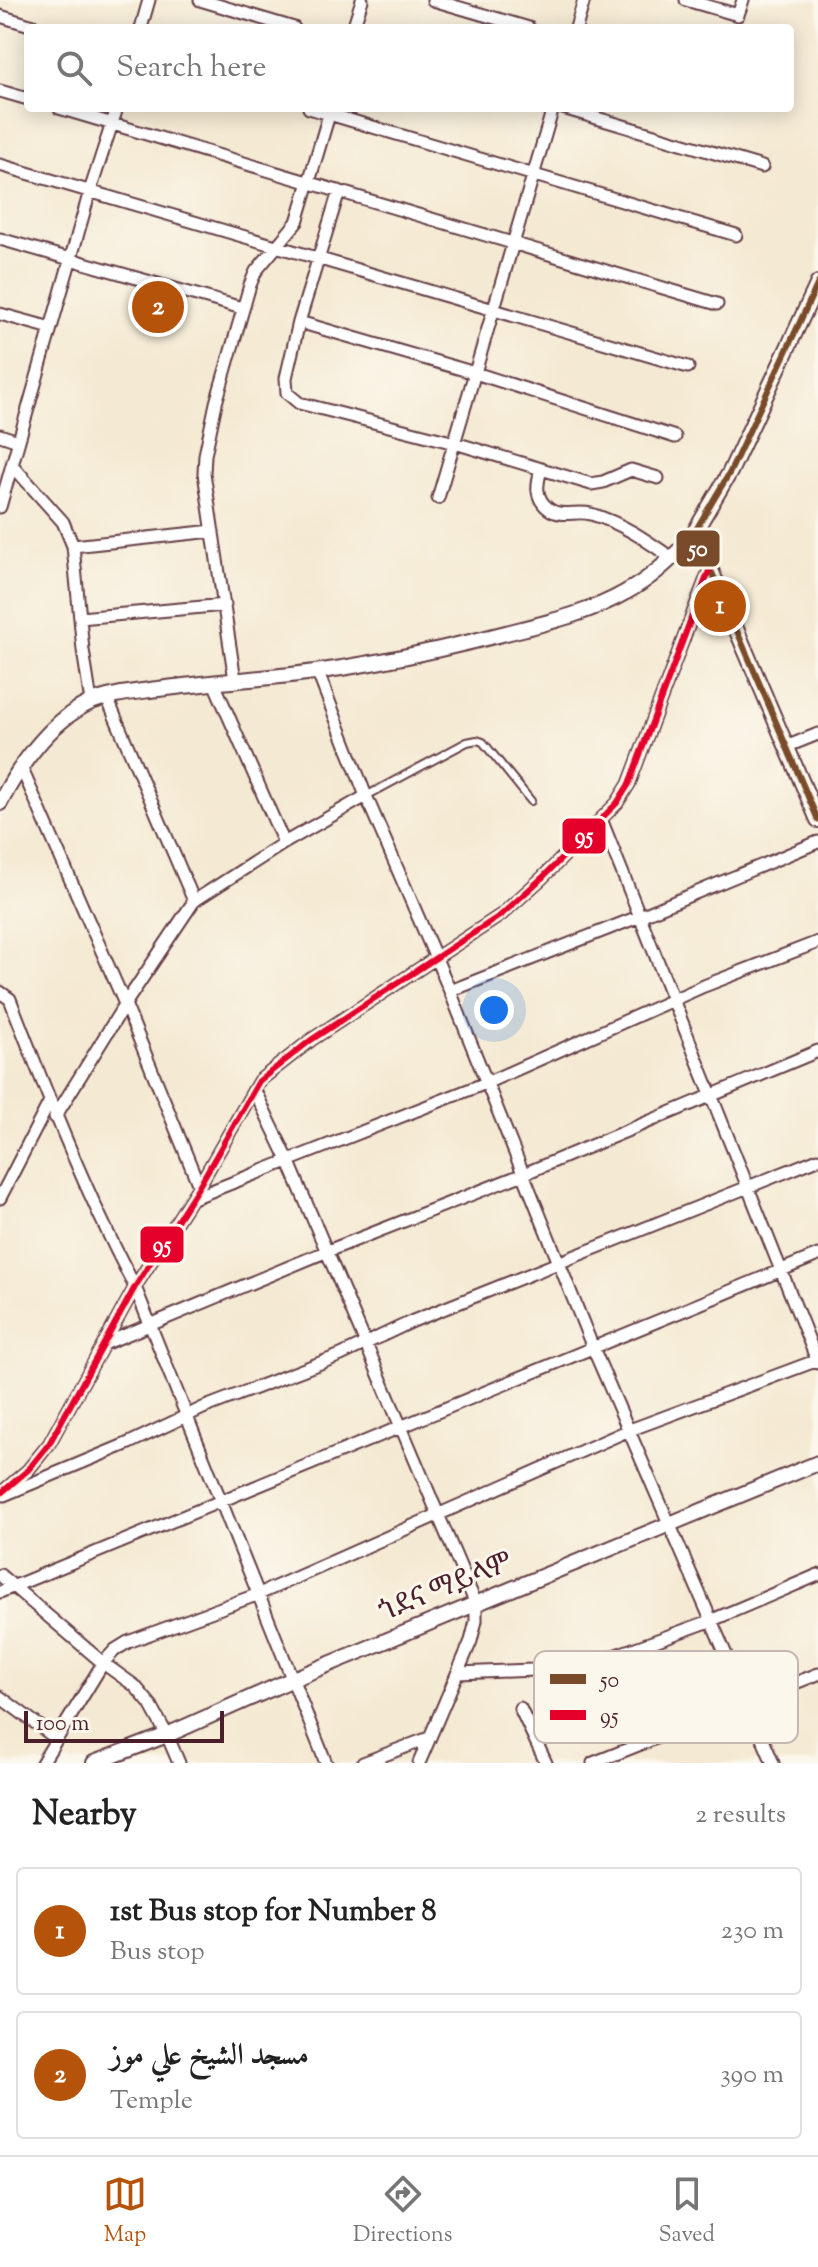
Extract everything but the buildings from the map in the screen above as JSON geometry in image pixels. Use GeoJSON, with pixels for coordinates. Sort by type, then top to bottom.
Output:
{"type":"FeatureCollection","features":[{"type":"Feature","properties":{"kind":"street"},"geometry":{"type":"LineString","coordinates":[[142,24],[149,0]]}},
{"type":"Feature","properties":{"kind":"street"},"geometry":{"type":"LineString","coordinates":[[200,0],[281,24]]}},
{"type":"Feature","properties":{"kind":"street"},"geometry":{"type":"LineString","coordinates":[[354,24],[362,0]]}},
{"type":"Feature","properties":{"kind":"street"},"geometry":{"type":"LineString","coordinates":[[433,0],[515,24]]}},
{"type":"Feature","properties":{"kind":"street"},"geometry":{"type":"LineString","coordinates":[[577,24],[584,0]]}},
{"type":"Feature","properties":{"kind":"street"},"geometry":{"type":"LineString","coordinates":[[686,0],[738,15],[743,0]]}},
{"type":"Feature","properties":{"kind":"street"},"geometry":{"type":"LineString","coordinates":[[0,16],[27,24]]}},
{"type":"Feature","properties":{"kind":"street"},"geometry":{"type":"LineString","coordinates":[[0,91],[24,98]]}},
{"type":"Feature","properties":{"kind":"street"},"geometry":{"type":"LineString","coordinates":[[72,112],[717,304]]}},
{"type":"Feature","properties":{"kind":"street"},"geometry":{"type":"LineString","coordinates":[[0,507],[90,191],[116,112]]}},
{"type":"Feature","properties":{"kind":"street"},"geometry":{"type":"LineString","coordinates":[[235,680],[205,489],[205,455],[242,308],[256,271],[297,222],[331,112]]}},
{"type":"Feature","properties":{"kind":"street"},"geometry":{"type":"LineString","coordinates":[[334,112],[736,235]]}},
{"type":"Feature","properties":{"kind":"street"},"geometry":{"type":"LineString","coordinates":[[438,498],[552,112]]}},
{"type":"Feature","properties":{"kind":"street"},"geometry":{"type":"LineString","coordinates":[[576,112],[762,167]]}},
{"type":"Feature","properties":{"kind":"street"},"geometry":{"type":"LineString","coordinates":[[0,165],[688,367]]}},
{"type":"Feature","properties":{"kind":"street"},"geometry":{"type":"LineString","coordinates":[[339,191],[299,322],[285,386],[292,398],[299,403],[455,443],[591,484],[631,470],[658,478]]}},
{"type":"Feature","properties":{"kind":"street"},"geometry":{"type":"LineString","coordinates":[[0,239],[242,308]]}},
{"type":"Feature","properties":{"kind":"street"},"geometry":{"type":"LineString","coordinates":[[0,803],[21,767],[63,721],[91,702],[235,680],[318,673],[450,648],[577,612],[625,593],[673,559],[691,538],[736,461],[818,283]]}},
{"type":"Feature","properties":{"kind":"street"},"geometry":{"type":"LineString","coordinates":[[0,314],[51,328]]}},
{"type":"Feature","properties":{"kind":"street"},"geometry":{"type":"LineString","coordinates":[[299,322],[475,373],[675,437]]}},
{"type":"Feature","properties":{"kind":"street"},"geometry":{"type":"LineString","coordinates":[[0,435],[18,441]]}},
{"type":"Feature","properties":{"kind":"street"},"geometry":{"type":"LineString","coordinates":[[13,466],[63,522],[73,546],[91,702]]}},
{"type":"Feature","properties":{"kind":"street"},"geometry":{"type":"LineString","coordinates":[[541,469],[537,491],[546,507],[561,514],[587,513],[629,528],[673,559]]}},
{"type":"Feature","properties":{"kind":"street"},"geometry":{"type":"LineString","coordinates":[[73,546],[213,531]]}},
{"type":"Feature","properties":{"kind":"street"},"geometry":{"type":"LineString","coordinates":[[691,538],[710,568],[818,820]]}},
{"type":"Feature","properties":{"kind":"street"},"geometry":{"type":"LineString","coordinates":[[0,1495],[38,1459],[135,1287],[266,1073],[510,906],[617,803],[629,784],[710,568]]}},
{"type":"Feature","properties":{"kind":"street"},"geometry":{"type":"LineString","coordinates":[[80,618],[225,605]]}},
{"type":"Feature","properties":{"kind":"street"},"geometry":{"type":"LineString","coordinates":[[318,673],[366,796],[450,991],[521,1175],[723,1651]]}},
{"type":"Feature","properties":{"kind":"street"},"geometry":{"type":"LineString","coordinates":[[214,683],[284,843]]}},
{"type":"Feature","properties":{"kind":"street"},"geometry":{"type":"LineString","coordinates":[[107,698],[194,901]]}},
{"type":"Feature","properties":{"kind":"street"},"geometry":{"type":"LineString","coordinates":[[788,746],[818,734]]}},
{"type":"Feature","properties":{"kind":"street"},"geometry":{"type":"LineString","coordinates":[[21,767],[125,1004],[199,1186]]}},
{"type":"Feature","properties":{"kind":"street"},"geometry":{"type":"LineString","coordinates":[[55,1117],[194,901],[284,843],[366,796]]}},
{"type":"Feature","properties":{"kind":"street"},"geometry":{"type":"LineString","coordinates":[[42,1763],[103,1663],[128,1642],[259,1594],[627,1431],[818,1361],[601,819]]}},
{"type":"Feature","properties":{"kind":"street"},"geometry":{"type":"LineString","coordinates":[[450,991],[818,842]]}},
{"type":"Feature","properties":{"kind":"street"},"geometry":{"type":"LineString","coordinates":[[191,1199],[486,1083],[672,1000],[818,942]]}},
{"type":"Feature","properties":{"kind":"street"},"geometry":{"type":"LineString","coordinates":[[0,992],[10,999],[55,1117],[135,1287],[326,1763]]}},
{"type":"Feature","properties":{"kind":"street"},"geometry":{"type":"LineString","coordinates":[[104,1344],[818,1051]]}},
{"type":"Feature","properties":{"kind":"street"},"geometry":{"type":"LineString","coordinates":[[254,1089],[288,1160],[476,1604],[471,1641],[419,1763]]}},
{"type":"Feature","properties":{"kind":"street"},"geometry":{"type":"LineString","coordinates":[[0,1198],[50,1101]]}},
{"type":"Feature","properties":{"kind":"street"},"geometry":{"type":"LineString","coordinates":[[0,1495],[559,1262],[818,1159]]}},
{"type":"Feature","properties":{"kind":"street"},"geometry":{"type":"LineString","coordinates":[[0,1592],[818,1255]]}},
{"type":"Feature","properties":{"kind":"street","name":"ጎደና ማይላም"},"geometry":{"type":"LineString","coordinates":[[94,1763],[818,1463]]}},
{"type":"Feature","properties":{"kind":"street"},"geometry":{"type":"LineString","coordinates":[[0,1575],[103,1663],[135,1686],[150,1704],[179,1763]]}},
{"type":"Feature","properties":{"kind":"street"},"geometry":{"type":"LineString","coordinates":[[627,1651],[710,1621],[818,1575]]}},
{"type":"Feature","properties":{"kind":"street"},"geometry":{"type":"LineString","coordinates":[[458,1673],[534,1670]]}},
{"type":"Feature","properties":{"kind":"street"},"geometry":{"type":"LineString","coordinates":[[798,1682],[818,1674]]}},
{"type":"Feature","properties":{"kind":"street"},"geometry":{"type":"LineString","coordinates":[[0,1697],[57,1739]]}},
{"type":"Feature","properties":{"kind":"street"},"geometry":{"type":"LineString","coordinates":[[520,1708],[534,1738]]}},
{"type":"Feature","properties":{"kind":"street"},"geometry":{"type":"LineString","coordinates":[[363,1763],[429,1738]]}},
{"type":"Feature","properties":{"kind":"street"},"geometry":{"type":"LineString","coordinates":[[537,1743],[546,1763]]}},
{"type":"Feature","properties":{"kind":"street"},"geometry":{"type":"LineString","coordinates":[[593,1763],[645,1743]]}},
{"type":"Feature","properties":{"kind":"street"},"geometry":{"type":"LineString","coordinates":[[764,1743],[773,1763]]}},
{"type":"Feature","properties":{"kind":"lane"},"geometry":{"type":"LineString","coordinates":[[366,796],[467,742],[477,740],[483,742],[531,801]]}},
{"type":"Feature","properties":{"kind":"transit line","name":"50"},"geometry":{"type":"LineString","coordinates":[[818,283],[730,472],[691,538],[710,568],[818,820]]}},
{"type":"Feature","properties":{"kind":"transit line","name":"95"},"geometry":{"type":"LineString","coordinates":[[0,1494],[28,1470],[49,1444],[135,1287],[199,1186],[259,1081],[311,1040],[501,915],[617,803],[629,784],[710,568]]}},
{"type":"Feature","properties":{"kind":"place","name":"مسجد الشيخ علي موز"},"geometry":{"type":"Point","coordinates":[158,307]}},
{"type":"Feature","properties":{"kind":"place","name":"1st Bus stop for Number 8"},"geometry":{"type":"Point","coordinates":[720,606]}}]}
